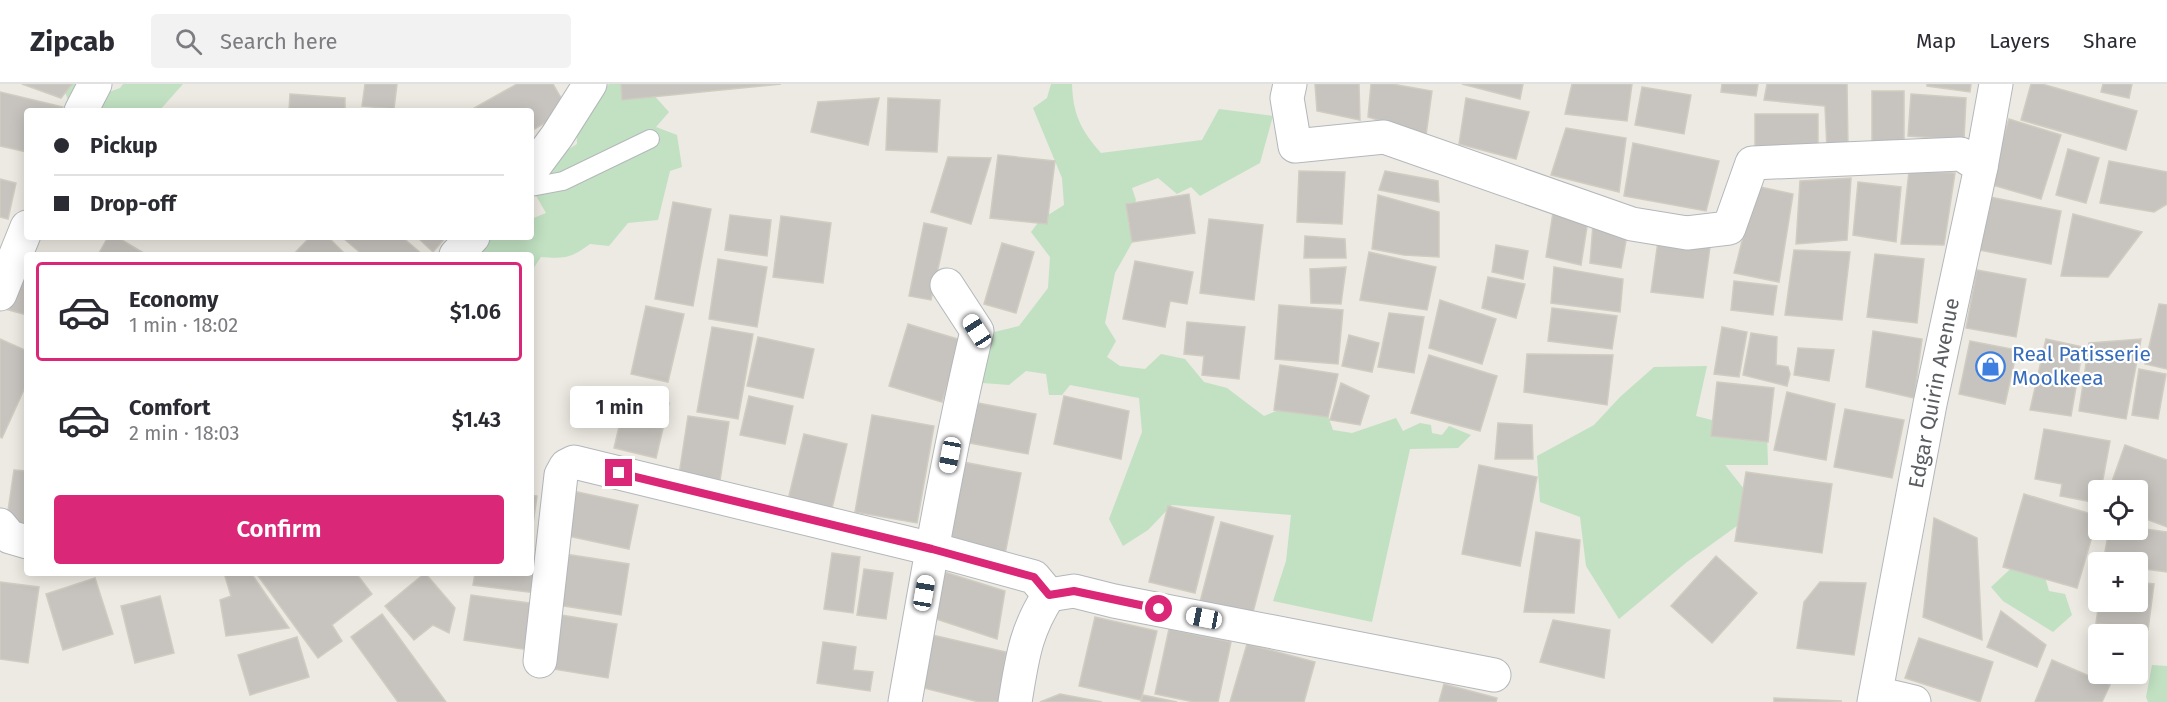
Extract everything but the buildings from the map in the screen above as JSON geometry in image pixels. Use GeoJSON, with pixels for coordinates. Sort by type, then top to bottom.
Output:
{"type":"FeatureCollection","features":[{"type":"Feature","properties":{"kind":"street"},"geometry":{"type":"LineString","coordinates":[[83,108],[95,84]]}},
{"type":"Feature","properties":{"kind":"street"},"geometry":{"type":"LineString","coordinates":[[534,167],[590,84]]}},
{"type":"Feature","properties":{"kind":"street"},"geometry":{"type":"LineString","coordinates":[[1290,84],[1287,98],[1295,146],[1384,137],[1632,224],[1687,234],[1729,228],[1752,164],[1961,154],[1981,167]]}},
{"type":"Feature","properties":{"kind":"street","name":"Edgar Quirin Avenue"},"geometry":{"type":"LineString","coordinates":[[1875,697],[1930,404],[1981,167],[1996,84]]}},
{"type":"Feature","properties":{"kind":"street"},"geometry":{"type":"LineString","coordinates":[[0,294],[24,234]]}},
{"type":"Feature","properties":{"kind":"street"},"geometry":{"type":"LineString","coordinates":[[459,252],[470,240]]}},
{"type":"Feature","properties":{"kind":"street"},"geometry":{"type":"LineString","coordinates":[[905,702],[932,549],[964,385],[977,331],[947,285]]}},
{"type":"Feature","properties":{"kind":"street"},"geometry":{"type":"LineString","coordinates":[[540,661],[561,476],[566,466],[574,462],[932,549],[1034,577],[1049,595]]}},
{"type":"Feature","properties":{"kind":"street"},"geometry":{"type":"LineString","coordinates":[[0,525],[10,537],[24,541]]}},
{"type":"Feature","properties":{"kind":"street"},"geometry":{"type":"LineString","coordinates":[[1015,702],[1023,654],[1035,616],[1049,595],[1074,591],[1114,601],[1494,675]]}},
{"type":"Feature","properties":{"kind":"street"},"geometry":{"type":"LineString","coordinates":[[1875,697],[1914,702]]}},
{"type":"Feature","properties":{"kind":"lane"},"geometry":{"type":"LineString","coordinates":[[534,186],[563,181],[650,139]]}},
{"type":"Feature","properties":{"kind":"green space"},"geometry":{"type":"Polygon","coordinates":[[[70,84],[92,84],[101,95],[120,88],[123,84],[183,84],[162,108],[73,108],[63,87],[70,84]]]}},
{"type":"Feature","properties":{"kind":"green space"},"geometry":{"type":"Polygon","coordinates":[[[609,84],[644,88],[655,96],[669,112],[656,127],[677,135],[682,167],[670,171],[658,220],[628,223],[609,246],[590,244],[567,257],[541,257],[534,268],[534,252],[463,252],[475,240],[534,240],[534,218],[546,213],[535,194],[541,166],[577,144],[576,113],[609,84]]]}},
{"type":"Feature","properties":{"kind":"green space"},"geometry":{"type":"Polygon","coordinates":[[[1051,84],[1072,84],[1074,105],[1079,122],[1101,153],[1202,140],[1219,109],[1273,116],[1260,163],[1200,196],[1191,187],[1177,194],[1158,178],[1132,188],[1136,200],[1128,223],[1137,234],[1115,273],[1105,323],[1116,341],[1107,357],[1120,366],[1145,369],[1161,354],[1185,359],[1204,382],[1227,388],[1264,416],[1291,405],[1325,408],[1333,430],[1352,433],[1396,418],[1403,431],[1420,423],[1431,425],[1432,433],[1442,435],[1449,426],[1471,435],[1458,448],[1410,449],[1372,622],[1273,601],[1286,561],[1291,515],[1172,505],[1148,530],[1123,546],[1109,519],[1142,432],[1139,398],[1070,385],[1062,395],[1049,395],[1046,374],[1026,371],[1009,385],[969,382],[986,334],[1019,326],[1048,288],[1050,257],[1031,232],[1040,220],[1064,205],[1062,178],[1033,108],[1047,98],[1051,84]]]}},
{"type":"Feature","properties":{"kind":"green space"},"geometry":{"type":"Polygon","coordinates":[[[1707,366],[1696,416],[1767,434],[1768,465],[1725,465],[1744,489],[1741,523],[1687,562],[1619,619],[1586,566],[1580,517],[1540,502],[1537,456],[1594,425],[1620,397],[1654,367],[1707,366]]]}},
{"type":"Feature","properties":{"kind":"green space"},"geometry":{"type":"Polygon","coordinates":[[[2020,560],[2041,563],[2049,591],[2065,594],[2072,615],[2053,632],[2003,601],[1991,587],[2020,560]]]}},
{"type":"Feature","properties":{"kind":"green space"},"geometry":{"type":"Polygon","coordinates":[[[2152,665],[2167,666],[2167,702],[2148,702],[2146,697],[2152,665]]]}},
{"type":"Feature","properties":{"kind":"place","name":"Real Patisserie Moolkeea"},"geometry":{"type":"Point","coordinates":[1991,366]}},
{"type":"Feature","properties":{"kind":"route"},"geometry":{"type":"LineString","coordinates":[[619,473],[932,549],[1034,577],[1049,595],[1074,591],[1159,609]]}}]}
